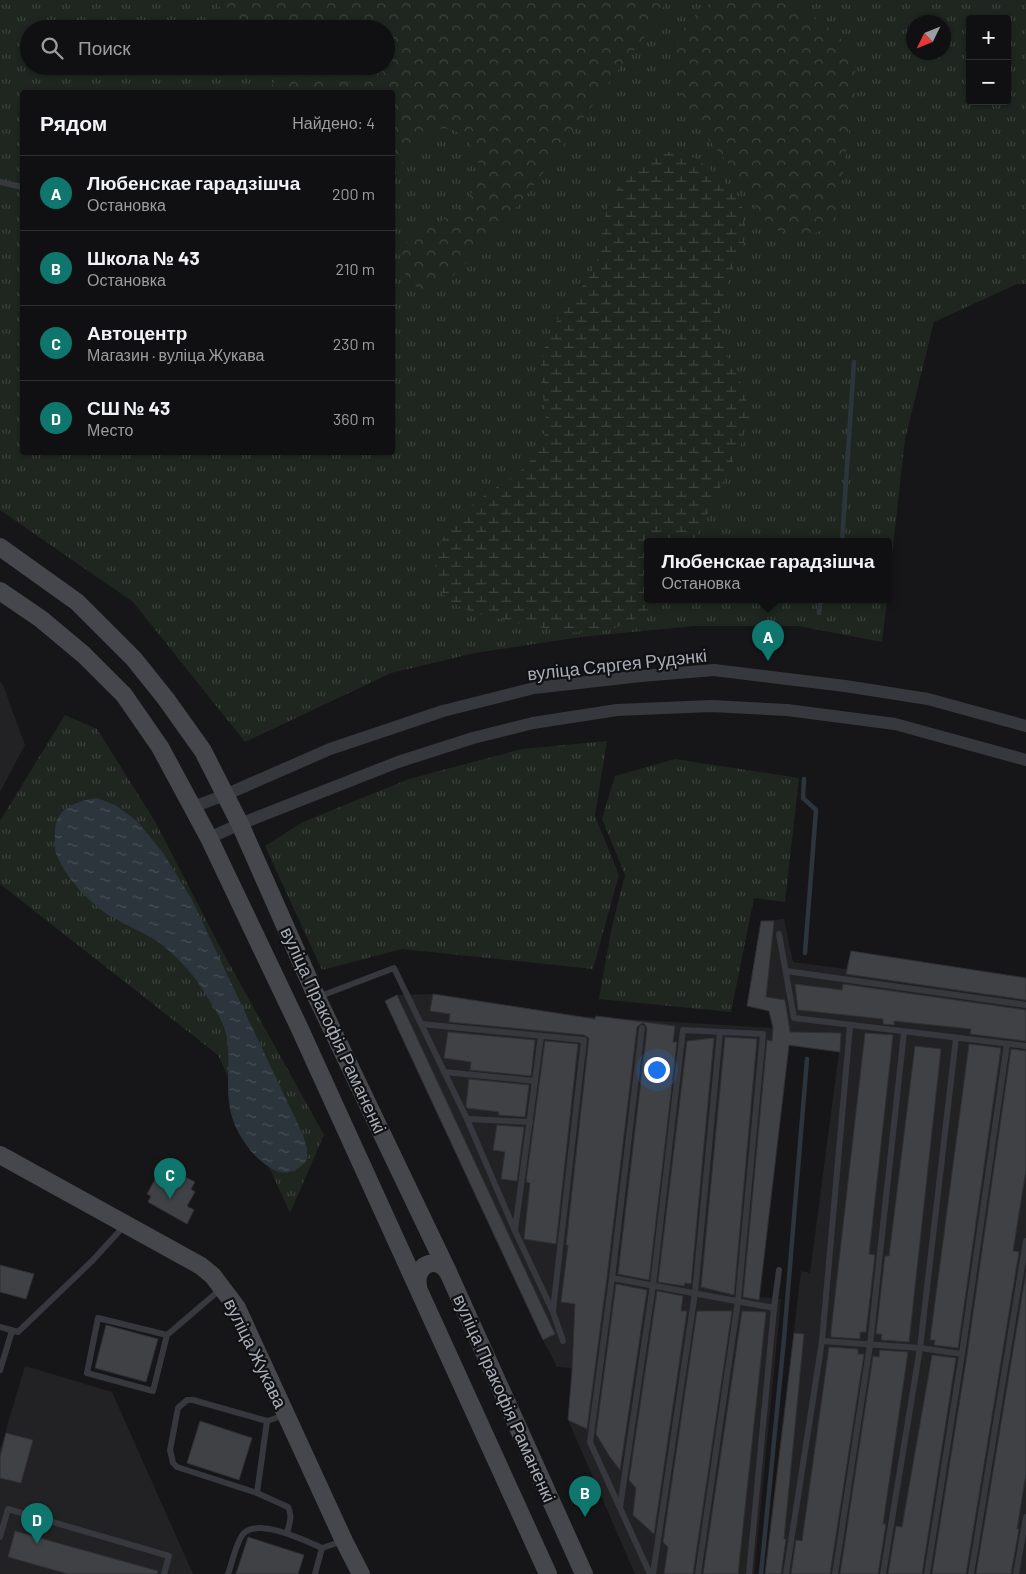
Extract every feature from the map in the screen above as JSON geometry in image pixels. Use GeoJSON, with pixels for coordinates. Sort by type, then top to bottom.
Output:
{"type":"FeatureCollection","features":[{"type":"Feature","properties":{"kind":"street","name":"вуліца Пракофія Раманенкі"},"geometry":{"type":"LineString","coordinates":[[0,547],[77,602],[134,659],[166,699],[203,752],[240,824],[317,998],[448,1272],[584,1574]]}},
{"type":"Feature","properties":{"kind":"street","name":"вуліца Пракофія Раманенкі"},"geometry":{"type":"LineString","coordinates":[[0,591],[41,619],[84,655],[124,695],[160,747],[209,838],[299,1027],[548,1574]]}},
{"type":"Feature","properties":{"kind":"street","name":"вуліца Сяргея Рудэнкі"},"geometry":{"type":"LineString","coordinates":[[193,807],[330,749],[443,711],[534,688],[714,670],[845,686],[928,699],[1026,726]]}},
{"type":"Feature","properties":{"kind":"street"},"geometry":{"type":"LineString","coordinates":[[209,838],[398,762],[473,738],[533,723],[618,710],[711,706],[787,710],[895,724],[1026,760]]}},
{"type":"Feature","properties":{"kind":"street","name":"вуліца Жукава"},"geometry":{"type":"LineString","coordinates":[[0,1155],[201,1266],[214,1276],[237,1308],[361,1574]]}},
{"type":"Feature","properties":{"kind":"street"},"geometry":{"type":"LineString","coordinates":[[418,1286],[417,1276],[419,1271],[426,1265],[436,1263],[448,1272]]}},
{"type":"Feature","properties":{"kind":"lane"},"geometry":{"type":"LineString","coordinates":[[0,182],[20,187]]}},
{"type":"Feature","properties":{"kind":"lane"},"geometry":{"type":"LineString","coordinates":[[779,934],[794,1018],[1026,1046]]}},
{"type":"Feature","properties":{"kind":"lane"},"geometry":{"type":"LineString","coordinates":[[317,998],[394,968],[467,1119],[515,1231],[553,1312],[563,1341]]}},
{"type":"Feature","properties":{"kind":"lane"},"geometry":{"type":"LineString","coordinates":[[786,971],[1026,1005]]}},
{"type":"Feature","properties":{"kind":"lane"},"geometry":{"type":"LineString","coordinates":[[421,1024],[584,1040],[553,1312]]}},
{"type":"Feature","properties":{"kind":"lane"},"geometry":{"type":"LineString","coordinates":[[786,1574],[822,1341],[850,1026]]}},
{"type":"Feature","properties":{"kind":"lane"},"geometry":{"type":"LineString","coordinates":[[642,1028],[590,1442],[651,1574]]}},
{"type":"Feature","properties":{"kind":"lane"},"geometry":{"type":"LineString","coordinates":[[620,1507],[653,1285],[683,1030],[763,1034],[738,1301],[698,1574]]}},
{"type":"Feature","properties":{"kind":"lane"},"geometry":{"type":"LineString","coordinates":[[651,1574],[695,1293],[720,1032]]}},
{"type":"Feature","properties":{"kind":"lane"},"geometry":{"type":"LineString","coordinates":[[835,1574],[870,1345],[904,1032]]}},
{"type":"Feature","properties":{"kind":"lane"},"geometry":{"type":"LineString","coordinates":[[515,1231],[541,1036]]}},
{"type":"Feature","properties":{"kind":"lane"},"geometry":{"type":"LineString","coordinates":[[883,1574],[920,1348],[956,1038]]}},
{"type":"Feature","properties":{"kind":"lane"},"geometry":{"type":"LineString","coordinates":[[927,1574],[962,1354],[1007,1044]]}},
{"type":"Feature","properties":{"kind":"lane"},"geometry":{"type":"LineString","coordinates":[[444,1072],[535,1081]]}},
{"type":"Feature","properties":{"kind":"lane"},"geometry":{"type":"LineString","coordinates":[[467,1119],[530,1122]]}},
{"type":"Feature","properties":{"kind":"lane"},"geometry":{"type":"LineString","coordinates":[[0,1328],[18,1332],[126,1224]]}},
{"type":"Feature","properties":{"kind":"lane"},"geometry":{"type":"LineString","coordinates":[[971,1574],[1026,1241]]}},
{"type":"Feature","properties":{"kind":"lane"},"geometry":{"type":"LineString","coordinates":[[750,1574],[779,1270]]}},
{"type":"Feature","properties":{"kind":"lane"},"geometry":{"type":"LineString","coordinates":[[612,1278],[774,1308]]}},
{"type":"Feature","properties":{"kind":"lane"},"geometry":{"type":"LineString","coordinates":[[167,1335],[98,1318],[87,1373],[152,1391],[167,1335],[223,1288]]}},
{"type":"Feature","properties":{"kind":"lane"},"geometry":{"type":"LineString","coordinates":[[0,1370],[12,1331]]}},
{"type":"Feature","properties":{"kind":"lane"},"geometry":{"type":"LineString","coordinates":[[822,1341],[920,1348],[962,1354]]}},
{"type":"Feature","properties":{"kind":"lane"},"geometry":{"type":"LineString","coordinates":[[286,1414],[267,1421],[193,1400],[187,1400],[178,1408],[170,1450],[176,1467],[257,1493],[288,1508],[291,1514],[287,1533]]}},
{"type":"Feature","properties":{"kind":"lane"},"geometry":{"type":"LineString","coordinates":[[257,1493],[267,1421]]}},
{"type":"Feature","properties":{"kind":"lane"},"geometry":{"type":"LineString","coordinates":[[0,1538],[1,1528],[8,1509],[169,1556],[164,1574]]}},
{"type":"Feature","properties":{"kind":"lane"},"geometry":{"type":"LineString","coordinates":[[1016,1574],[1026,1516]]}},
{"type":"Feature","properties":{"kind":"lane"},"geometry":{"type":"LineString","coordinates":[[228,1574],[241,1538],[248,1530],[254,1527],[287,1533],[322,1548],[344,1541]]}},
{"type":"Feature","properties":{"kind":"lane"},"geometry":{"type":"LineString","coordinates":[[315,1574],[322,1548]]}},
{"type":"Feature","properties":{"kind":"shaded area"},"geometry":{"type":"Polygon","coordinates":[[[0,682],[3,685],[25,745],[0,792],[0,682]]]}},
{"type":"Feature","properties":{"kind":"shaded area"},"geometry":{"type":"Polygon","coordinates":[[[784,919],[793,962],[846,969],[851,951],[1026,978],[1026,1574],[765,1574],[801,1271],[810,1273],[839,1052],[789,1046],[759,1297],[781,1299],[754,1574],[635,1574],[568,1420],[572,1368],[557,1367],[543,1340],[385,1001],[397,995],[433,994],[576,1016],[773,1028],[769,1011],[747,1006],[761,921],[784,919]]]}},
{"type":"Feature","properties":{"kind":"shaded area"},"geometry":{"type":"Polygon","coordinates":[[[25,1366],[112,1392],[193,1574],[0,1574],[0,1450],[25,1366]]]}},
{"type":"Feature","properties":{"kind":"green space"},"geometry":{"type":"Polygon","coordinates":[[[0,0],[1026,0],[1026,284],[1017,284],[934,322],[905,439],[892,555],[892,538],[644,538],[644,603],[887,603],[882,642],[798,626],[694,626],[581,637],[475,653],[391,673],[245,742],[133,602],[0,510],[0,0]]]}},
{"type":"Feature","properties":{"kind":"green space"},"geometry":{"type":"Polygon","coordinates":[[[216,0],[665,0],[659,17],[646,36],[619,69],[538,180],[494,234],[446,282],[427,289],[412,284],[408,279],[403,266],[403,253],[405,247],[414,236],[455,213],[476,187],[480,170],[478,160],[469,142],[462,135],[454,131],[436,130],[418,144],[395,174],[395,90],[270,90],[278,75],[395,75],[395,20],[226,20],[216,0]]]}},
{"type":"Feature","properties":{"kind":"green space"},"geometry":{"type":"Polygon","coordinates":[[[714,0],[780,0],[788,2],[827,26],[848,48],[855,67],[856,86],[839,200],[833,220],[823,230],[808,236],[792,236],[778,230],[766,221],[753,204],[745,184],[694,122],[683,105],[676,82],[675,59],[678,39],[687,22],[714,0]]]}},
{"type":"Feature","properties":{"kind":"green space"},"geometry":{"type":"Polygon","coordinates":[[[677,151],[697,159],[723,180],[742,207],[746,231],[742,252],[728,279],[720,310],[722,344],[745,392],[749,417],[741,444],[696,538],[644,538],[644,603],[656,603],[634,620],[606,630],[591,632],[560,631],[483,615],[461,607],[453,603],[445,595],[437,582],[435,565],[442,541],[448,530],[465,511],[519,472],[539,450],[543,440],[546,420],[541,368],[549,336],[556,322],[586,281],[598,260],[603,225],[611,199],[636,168],[656,153],[677,151]]]}},
{"type":"Feature","properties":{"kind":"green space"},"geometry":{"type":"Polygon","coordinates":[[[65,715],[97,729],[156,823],[220,947],[324,1135],[290,1213],[218,1055],[0,884],[0,821],[65,715]]]}},
{"type":"Feature","properties":{"kind":"green space"},"geometry":{"type":"Polygon","coordinates":[[[607,741],[595,816],[619,875],[593,969],[402,949],[322,970],[265,846],[303,822],[409,779],[522,749],[607,741]]]}},
{"type":"Feature","properties":{"kind":"green space"},"geometry":{"type":"Polygon","coordinates":[[[675,759],[799,778],[785,902],[754,898],[731,1012],[599,999],[612,926],[625,875],[602,819],[615,776],[675,759]]]}},
{"type":"Feature","properties":{"kind":"water"},"geometry":{"type":"Polygon","coordinates":[[[97,798],[115,805],[137,821],[163,853],[191,898],[303,1135],[307,1148],[306,1162],[293,1171],[280,1172],[269,1167],[248,1147],[237,1130],[230,1111],[226,1034],[219,1016],[193,975],[157,941],[113,918],[99,908],[76,886],[58,859],[55,848],[55,832],[59,817],[63,811],[75,803],[97,798]]]}},
{"type":"Feature","properties":{"kind":"building"},"geometry":{"type":"Polygon","coordinates":[[[761,921],[774,921],[766,997],[785,1000],[790,1032],[841,1033],[840,1052],[789,1045],[759,1300],[743,1297],[767,1040],[772,1041],[773,1028],[769,1011],[747,1006],[761,921]]]}},
{"type":"Feature","properties":{"kind":"building"},"geometry":{"type":"Polygon","coordinates":[[[851,951],[1026,978],[1026,1000],[846,974],[851,951]]]}},
{"type":"Feature","properties":{"kind":"building"},"geometry":{"type":"Polygon","coordinates":[[[795,984],[842,990],[843,984],[1026,1010],[1026,1041],[970,1034],[971,1029],[894,1021],[894,1025],[883,1024],[883,1019],[798,1010],[795,984]]]}},
{"type":"Feature","properties":{"kind":"building"},"geometry":{"type":"Polygon","coordinates":[[[433,994],[595,1019],[596,1016],[675,1026],[673,1042],[677,1042],[649,1280],[618,1274],[647,1029],[645,1024],[642,1023],[637,1027],[587,1429],[568,1420],[575,1304],[561,1302],[589,1038],[584,1035],[449,1022],[450,1014],[430,1011],[433,994]]]}},
{"type":"Feature","properties":{"kind":"building"},"geometry":{"type":"Polygon","coordinates":[[[397,995],[555,1334],[543,1340],[385,1001],[397,995]]]}},
{"type":"Feature","properties":{"kind":"building"},"geometry":{"type":"Polygon","coordinates":[[[448,1032],[535,1040],[531,1076],[470,1070],[471,1062],[444,1058],[448,1032]]]}},
{"type":"Feature","properties":{"kind":"building"},"geometry":{"type":"Polygon","coordinates":[[[865,1033],[893,1035],[869,1254],[875,1255],[866,1332],[860,1332],[860,1339],[831,1337],[831,1331],[865,1033]]]}},
{"type":"Feature","properties":{"kind":"building"},"geometry":{"type":"Polygon","coordinates":[[[725,1037],[757,1039],[734,1295],[701,1287],[725,1037]]]}},
{"type":"Feature","properties":{"kind":"building"},"geometry":{"type":"Polygon","coordinates":[[[714,1038],[691,1284],[685,1283],[684,1286],[658,1282],[687,1041],[714,1038]]]}},
{"type":"Feature","properties":{"kind":"building"},"geometry":{"type":"Polygon","coordinates":[[[545,1041],[578,1044],[556,1244],[524,1239],[530,1183],[526,1182],[545,1041]]]}},
{"type":"Feature","properties":{"kind":"building"},"geometry":{"type":"Polygon","coordinates":[[[969,1044],[1001,1048],[958,1348],[934,1345],[935,1340],[930,1340],[969,1044]]]}},
{"type":"Feature","properties":{"kind":"building"},"geometry":{"type":"Polygon","coordinates":[[[915,1046],[941,1049],[909,1342],[881,1340],[882,1334],[876,1334],[885,1256],[889,1256],[915,1046]]]}},
{"type":"Feature","properties":{"kind":"building"},"geometry":{"type":"Polygon","coordinates":[[[1011,1049],[1026,1051],[1026,1170],[1013,1251],[1019,1252],[966,1574],[932,1574],[967,1355],[1011,1049]]]}},
{"type":"Feature","properties":{"kind":"building"},"geometry":{"type":"Polygon","coordinates":[[[469,1079],[529,1085],[525,1117],[498,1115],[499,1112],[467,1108],[469,1079]]]}},
{"type":"Feature","properties":{"kind":"building"},"geometry":{"type":"Polygon","coordinates":[[[497,1125],[524,1127],[517,1181],[501,1179],[505,1152],[493,1150],[497,1125]]]}},
{"type":"Feature","properties":{"kind":"building"},"geometry":{"type":"Polygon","coordinates":[[[159,1172],[174,1180],[177,1173],[195,1182],[191,1189],[195,1192],[187,1206],[194,1210],[187,1224],[148,1202],[151,1196],[147,1194],[159,1172]]]}},
{"type":"Feature","properties":{"kind":"building"},"geometry":{"type":"Polygon","coordinates":[[[0,1265],[34,1274],[26,1299],[0,1292],[0,1265]]]}},
{"type":"Feature","properties":{"kind":"building"},"geometry":{"type":"Polygon","coordinates":[[[1026,1272],[1026,1474],[1017,1529],[1019,1529],[1011,1574],[976,1574],[1026,1272]]]}},
{"type":"Feature","properties":{"kind":"building"},"geometry":{"type":"Polygon","coordinates":[[[616,1284],[647,1290],[620,1470],[596,1434],[616,1284]]]}},
{"type":"Feature","properties":{"kind":"building"},"geometry":{"type":"Polygon","coordinates":[[[657,1291],[683,1296],[681,1311],[687,1311],[654,1534],[633,1515],[636,1488],[629,1480],[657,1291]]]}},
{"type":"Feature","properties":{"kind":"building"},"geometry":{"type":"Polygon","coordinates":[[[697,1311],[732,1311],[693,1574],[664,1574],[668,1547],[663,1542],[697,1311]]]}},
{"type":"Feature","properties":{"kind":"building"},"geometry":{"type":"Polygon","coordinates":[[[742,1311],[766,1312],[738,1574],[703,1574],[742,1311]]]}},
{"type":"Feature","properties":{"kind":"building"},"geometry":{"type":"Polygon","coordinates":[[[106,1325],[158,1339],[146,1382],[95,1368],[106,1325]]]}},
{"type":"Feature","properties":{"kind":"building"},"geometry":{"type":"Polygon","coordinates":[[[794,1333],[804,1334],[784,1539],[786,1539],[781,1574],[765,1574],[794,1333]]]}},
{"type":"Feature","properties":{"kind":"building"},"geometry":{"type":"Polygon","coordinates":[[[829,1347],[858,1349],[858,1354],[864,1354],[830,1574],[791,1574],[796,1540],[802,1541],[829,1347]]]}},
{"type":"Feature","properties":{"kind":"building"},"geometry":{"type":"Polygon","coordinates":[[[880,1350],[908,1352],[883,1524],[886,1524],[878,1574],[840,1574],[873,1356],[879,1357],[880,1350]]]}},
{"type":"Feature","properties":{"kind":"building"},"geometry":{"type":"Polygon","coordinates":[[[932,1355],[956,1358],[922,1574],[888,1574],[896,1526],[902,1527],[932,1355]]]}},
{"type":"Feature","properties":{"kind":"building"},"geometry":{"type":"Polygon","coordinates":[[[200,1421],[252,1438],[239,1480],[187,1463],[200,1421]]]}},
{"type":"Feature","properties":{"kind":"building"},"geometry":{"type":"Polygon","coordinates":[[[6,1433],[33,1440],[21,1483],[0,1478],[0,1457],[6,1433]]]}},
{"type":"Feature","properties":{"kind":"building"},"geometry":{"type":"Polygon","coordinates":[[[15,1531],[158,1571],[157,1574],[68,1574],[8,1557],[15,1531]]]}},
{"type":"Feature","properties":{"kind":"building"},"geometry":{"type":"Polygon","coordinates":[[[248,1537],[304,1555],[298,1574],[236,1574],[248,1537]]]}},
{"type":"Feature","properties":{"kind":"waterway"},"geometry":{"type":"LineString","coordinates":[[842,538],[854,362]]}},
{"type":"Feature","properties":{"kind":"waterway"},"geometry":{"type":"LineString","coordinates":[[819,613],[821,603]]}},
{"type":"Feature","properties":{"kind":"waterway"},"geometry":{"type":"LineString","coordinates":[[804,779],[803,798],[816,810],[805,953]]}},
{"type":"Feature","properties":{"kind":"waterway"},"geometry":{"type":"LineString","coordinates":[[761,1574],[784,1339],[807,1059]]}},
{"type":"Feature","properties":{"kind":"place","name":"Любенскае гарадзішча"},"geometry":{"type":"Point","coordinates":[768,661]}},
{"type":"Feature","properties":{"kind":"place","name":"Автоцентр"},"geometry":{"type":"Point","coordinates":[170,1199]}},
{"type":"Feature","properties":{"kind":"place","name":"Школа № 43"},"geometry":{"type":"Point","coordinates":[585,1517]}},
{"type":"Feature","properties":{"kind":"place","name":"СШ № 43"},"geometry":{"type":"Point","coordinates":[37,1544]}}]}
